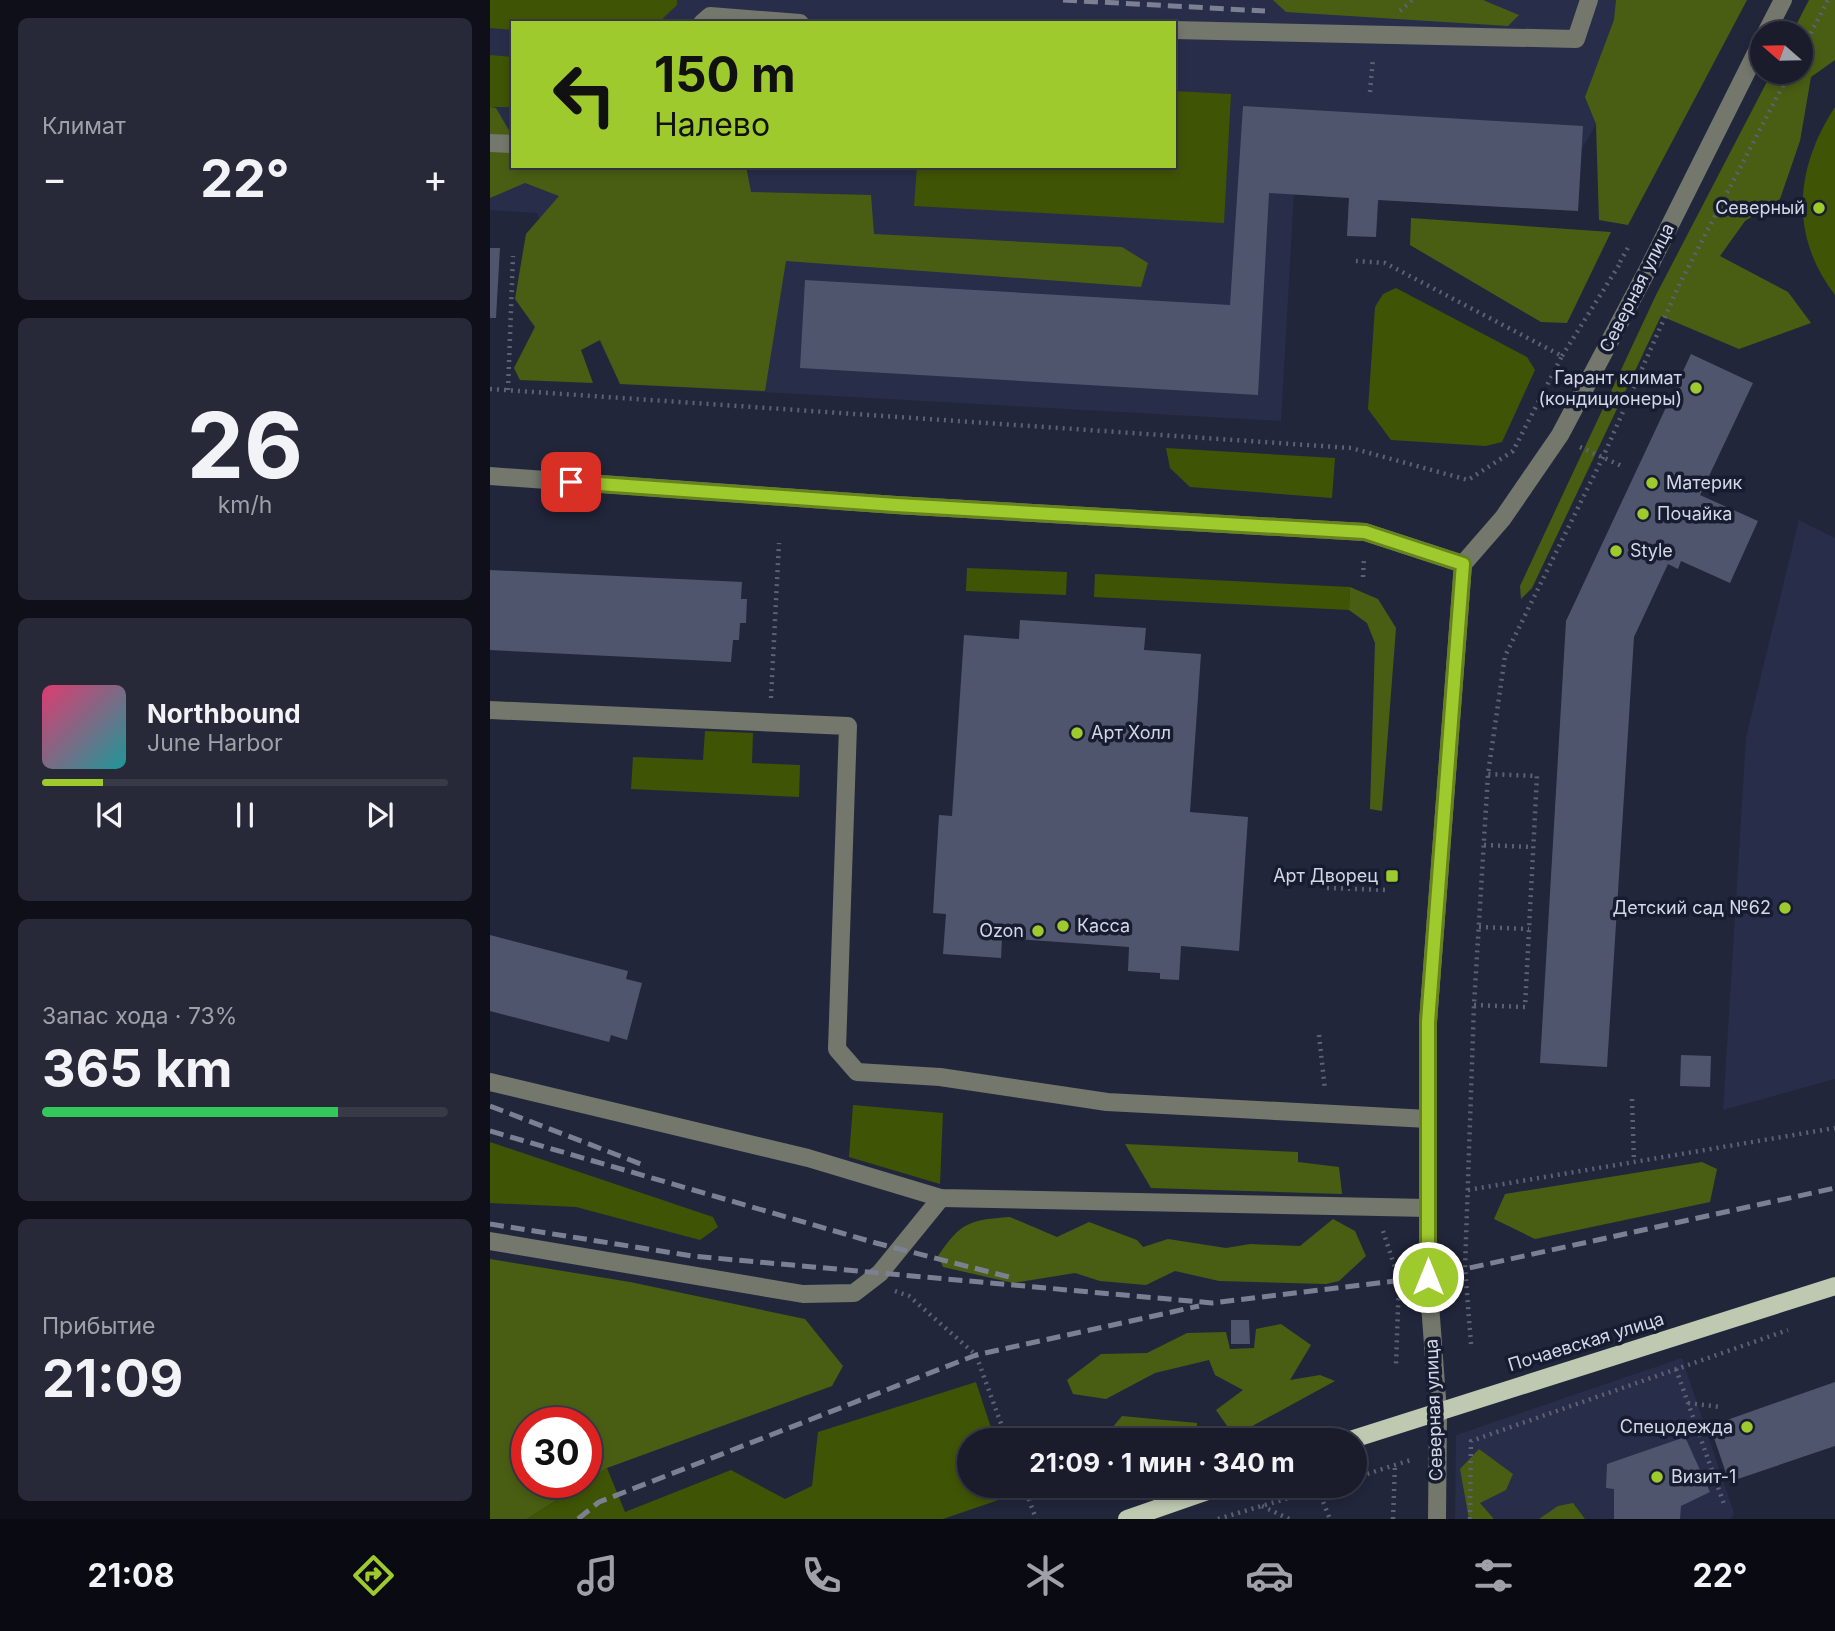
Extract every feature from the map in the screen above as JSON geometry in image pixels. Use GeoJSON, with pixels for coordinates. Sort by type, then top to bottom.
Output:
{"type":"FeatureCollection","features":[{"type":"Feature","properties":{"kind":"main road","name":"Почаевская улица"},"geometry":{"type":"LineString","coordinates":[[1367,1435],[1835,1286]]}},
{"type":"Feature","properties":{"kind":"main road"},"geometry":{"type":"LineString","coordinates":[[1127,1519],[1187,1498]]}},
{"type":"Feature","properties":{"kind":"street"},"geometry":{"type":"LineString","coordinates":[[1176,30],[1576,39],[1589,0]]}},
{"type":"Feature","properties":{"kind":"street"},"geometry":{"type":"LineString","coordinates":[[1772,21],[1783,0]]}},
{"type":"Feature","properties":{"kind":"street"},"geometry":{"type":"LineString","coordinates":[[704,21],[710,16],[774,21]]}},
{"type":"Feature","properties":{"kind":"street","name":"Северная улица"},"geometry":{"type":"LineString","coordinates":[[1437,1519],[1438,1412],[1428,1277],[1428,1022],[1463,564],[1503,518],[1560,435],[1647,271],[1750,65]]}},
{"type":"Feature","properties":{"kind":"street"},"geometry":{"type":"LineString","coordinates":[[490,143],[511,144]]}},
{"type":"Feature","properties":{"kind":"street"},"geometry":{"type":"LineString","coordinates":[[490,476],[896,505],[1365,532],[1463,564]]}},
{"type":"Feature","properties":{"kind":"street"},"geometry":{"type":"LineString","coordinates":[[490,710],[848,726],[837,1049],[857,1072],[940,1077],[1107,1102],[1428,1119]]}},
{"type":"Feature","properties":{"kind":"street"},"geometry":{"type":"LineString","coordinates":[[490,1082],[808,1158],[942,1198],[1428,1208]]}},
{"type":"Feature","properties":{"kind":"street"},"geometry":{"type":"LineString","coordinates":[[490,1241],[803,1294],[854,1293],[880,1273],[942,1198]]}},
{"type":"Feature","properties":{"kind":"path"},"geometry":{"type":"LineString","coordinates":[[1813,28],[1828,0]]}},
{"type":"Feature","properties":{"kind":"path"},"geometry":{"type":"LineString","coordinates":[[1471,1344],[1465,1268],[1474,1005],[1488,774],[1505,656],[1603,457],[1679,285],[1784,84]]}},
{"type":"Feature","properties":{"kind":"path"},"geometry":{"type":"LineString","coordinates":[[508,390],[513,256]]}},
{"type":"Feature","properties":{"kind":"path"},"geometry":{"type":"LineString","coordinates":[[1356,261],[1385,262],[1562,356]]}},
{"type":"Feature","properties":{"kind":"path"},"geometry":{"type":"LineString","coordinates":[[490,389],[1351,448],[1468,480],[1513,451],[1562,356],[1620,262],[1647,271]]}},
{"type":"Feature","properties":{"kind":"path"},"geometry":{"type":"LineString","coordinates":[[1580,447],[1624,467]]}},
{"type":"Feature","properties":{"kind":"path"},"geometry":{"type":"LineString","coordinates":[[770,723],[779,543]]}},
{"type":"Feature","properties":{"kind":"path"},"geometry":{"type":"LineString","coordinates":[[1474,1005],[1525,1007],[1537,776],[1488,774]]}},
{"type":"Feature","properties":{"kind":"path"},"geometry":{"type":"LineString","coordinates":[[1484,845],[1533,847]]}},
{"type":"Feature","properties":{"kind":"path"},"geometry":{"type":"LineString","coordinates":[[1327,888],[1388,890]]}},
{"type":"Feature","properties":{"kind":"path"},"geometry":{"type":"LineString","coordinates":[[1479,927],[1529,929]]}},
{"type":"Feature","properties":{"kind":"path"},"geometry":{"type":"LineString","coordinates":[[1319,1035],[1328,1115]]}},
{"type":"Feature","properties":{"kind":"path"},"geometry":{"type":"LineString","coordinates":[[1632,1099],[1634,1161]]}},
{"type":"Feature","properties":{"kind":"path"},"geometry":{"type":"LineString","coordinates":[[1468,1190],[1835,1128]]}},
{"type":"Feature","properties":{"kind":"path"},"geometry":{"type":"LineString","coordinates":[[1376,1206],[1399,1280],[1396,1365]]}},
{"type":"Feature","properties":{"kind":"path"},"geometry":{"type":"LineString","coordinates":[[870,1281],[909,1296],[976,1355],[1003,1428]]}},
{"type":"Feature","properties":{"kind":"path"},"geometry":{"type":"LineString","coordinates":[[1470,1519],[1471,1441],[1798,1326]]}},
{"type":"Feature","properties":{"kind":"path"},"geometry":{"type":"LineString","coordinates":[[1676,1369],[1725,1507]]}},
{"type":"Feature","properties":{"kind":"path"},"geometry":{"type":"LineString","coordinates":[[1688,1403],[1720,1408]]}},
{"type":"Feature","properties":{"kind":"path"},"geometry":{"type":"LineString","coordinates":[[1367,1474],[1395,1465],[1393,1519]]}},
{"type":"Feature","properties":{"kind":"path"},"geometry":{"type":"LineString","coordinates":[[1028,1498],[1036,1519]]}},
{"type":"Feature","properties":{"kind":"path"},"geometry":{"type":"LineString","coordinates":[[1218,1519],[1288,1498]]}},
{"type":"Feature","properties":{"kind":"path"},"geometry":{"type":"LineString","coordinates":[[1322,1498],[1330,1519]]}},
{"type":"Feature","properties":{"kind":"path"},"geometry":{"type":"LineString","coordinates":[[1262,1506],[1289,1519]]}},
{"type":"Feature","properties":{"kind":"shaded area"},"geometry":{"type":"Polygon","coordinates":[[[490,0],[1667,0],[1582,149],[1578,211],[1379,200],[1376,237],[1347,236],[1349,198],[1294,194],[1281,421],[620,384],[537,213],[490,210],[490,0]]]}},
{"type":"Feature","properties":{"kind":"shaded area","name":"Детский сад №62"},"geometry":{"type":"Polygon","coordinates":[[[1799,520],[1835,538],[1835,1079],[1723,1110],[1746,737],[1799,520]]]}},
{"type":"Feature","properties":{"kind":"shaded area"},"geometry":{"type":"Polygon","coordinates":[[[1682,1358],[1734,1513],[1731,1519],[1455,1519],[1456,1435],[1682,1358]]]}},
{"type":"Feature","properties":{"kind":"green space"},"geometry":{"type":"Polygon","coordinates":[[[490,0],[677,0],[677,5],[660,21],[511,21],[511,30],[490,28],[490,0]]]}},
{"type":"Feature","properties":{"kind":"green space"},"geometry":{"type":"Polygon","coordinates":[[[1273,0],[1483,0],[1519,15],[1508,26],[1286,12],[1273,0]]]}},
{"type":"Feature","properties":{"kind":"green space"},"geometry":{"type":"Polygon","coordinates":[[[1616,0],[1747,0],[1628,225],[1599,220],[1596,124],[1585,97],[1614,20],[1616,0]]]}},
{"type":"Feature","properties":{"kind":"green space"},"geometry":{"type":"Polygon","coordinates":[[[1809,0],[1835,0],[1835,60],[1813,76],[1813,21],[1798,21],[1809,0]]]}},
{"type":"Feature","properties":{"kind":"green space"},"geometry":{"type":"Polygon","coordinates":[[[490,55],[511,57],[511,107],[490,107],[490,55]]]}},
{"type":"Feature","properties":{"kind":"green space"},"geometry":{"type":"Polygon","coordinates":[[[1766,84],[1810,84],[1800,141],[1780,199],[1745,221],[1720,256],[1788,292],[1811,323],[1739,349],[1661,316],[1532,588],[1521,599],[1520,586],[1656,295],[1766,84]]]}},
{"type":"Feature","properties":{"kind":"green space"},"geometry":{"type":"Polygon","coordinates":[[[1176,91],[1231,94],[1224,223],[914,206],[917,168],[1176,168],[1176,91]]]}},
{"type":"Feature","properties":{"kind":"green space"},"geometry":{"type":"Polygon","coordinates":[[[490,107],[496,108],[511,134],[511,168],[746,168],[751,192],[871,195],[874,234],[1122,247],[1148,263],[1141,287],[786,261],[765,391],[620,384],[600,340],[581,350],[593,383],[520,380],[514,368],[535,327],[515,299],[526,234],[559,196],[525,183],[490,198],[490,107]]]}},
{"type":"Feature","properties":{"kind":"green space","name":"Северный"},"geometry":{"type":"Polygon","coordinates":[[[1835,107],[1835,295],[1820,272],[1810,249],[1804,225],[1803,201],[1805,177],[1812,154],[1835,107]]]}},
{"type":"Feature","properties":{"kind":"green space"},"geometry":{"type":"Polygon","coordinates":[[[1411,218],[1611,232],[1567,323],[1541,322],[1410,245],[1411,218]]]}},
{"type":"Feature","properties":{"kind":"green space"},"geometry":{"type":"Polygon","coordinates":[[[1396,288],[1527,357],[1535,370],[1502,442],[1486,446],[1391,440],[1368,409],[1375,307],[1383,294],[1396,288]]]}},
{"type":"Feature","properties":{"kind":"green space"},"geometry":{"type":"Polygon","coordinates":[[[1166,448],[1335,458],[1332,498],[1190,487],[1170,468],[1166,448]]]}},
{"type":"Feature","properties":{"kind":"green space"},"geometry":{"type":"Polygon","coordinates":[[[967,568],[1067,572],[1066,595],[966,591],[967,568]]]}},
{"type":"Feature","properties":{"kind":"green space"},"geometry":{"type":"Polygon","coordinates":[[[1095,574],[1350,587],[1349,610],[1094,597],[1095,574]]]}},
{"type":"Feature","properties":{"kind":"green space"},"geometry":{"type":"Polygon","coordinates":[[[1350,587],[1378,599],[1396,628],[1382,811],[1370,809],[1375,643],[1367,623],[1349,610],[1350,587]]]}},
{"type":"Feature","properties":{"kind":"green space"},"geometry":{"type":"Polygon","coordinates":[[[705,731],[753,733],[752,763],[800,765],[799,797],[631,789],[633,757],[703,760],[705,731]]]}},
{"type":"Feature","properties":{"kind":"green space"},"geometry":{"type":"Polygon","coordinates":[[[853,1105],[943,1113],[940,1184],[849,1157],[853,1105]]]}},
{"type":"Feature","properties":{"kind":"green space"},"geometry":{"type":"Polygon","coordinates":[[[490,1142],[713,1217],[718,1227],[700,1240],[576,1207],[490,1203],[490,1142]]]}},
{"type":"Feature","properties":{"kind":"green space"},"geometry":{"type":"Polygon","coordinates":[[[1125,1144],[1298,1152],[1298,1162],[1339,1167],[1342,1194],[1151,1188],[1125,1144]]]}},
{"type":"Feature","properties":{"kind":"green space"},"geometry":{"type":"Polygon","coordinates":[[[1702,1162],[1717,1169],[1710,1202],[1535,1239],[1494,1219],[1505,1194],[1702,1162]]]}},
{"type":"Feature","properties":{"kind":"green space"},"geometry":{"type":"Polygon","coordinates":[[[1010,1217],[1057,1237],[1089,1222],[1137,1240],[1143,1247],[1168,1239],[1226,1248],[1250,1244],[1300,1246],[1333,1219],[1355,1231],[1366,1256],[1339,1281],[1326,1284],[1219,1281],[1175,1271],[1146,1285],[1100,1281],[1075,1273],[1013,1283],[943,1267],[938,1256],[960,1230],[975,1222],[1010,1217]]]}},
{"type":"Feature","properties":{"kind":"green space"},"geometry":{"type":"Polygon","coordinates":[[[490,1259],[630,1282],[805,1319],[843,1366],[832,1386],[602,1471],[602,1407],[511,1407],[511,1498],[560,1498],[527,1519],[490,1519],[490,1259]]]}},
{"type":"Feature","properties":{"kind":"green space"},"geometry":{"type":"Polygon","coordinates":[[[1281,1324],[1311,1345],[1290,1380],[1320,1375],[1335,1381],[1249,1428],[1228,1428],[1216,1410],[1243,1390],[1215,1375],[1209,1360],[1155,1373],[1106,1399],[1073,1394],[1067,1380],[1101,1354],[1147,1353],[1187,1333],[1226,1332],[1230,1349],[1254,1348],[1256,1329],[1281,1324]]]}},
{"type":"Feature","properties":{"kind":"green space"},"geometry":{"type":"Polygon","coordinates":[[[976,1382],[991,1428],[957,1428],[957,1498],[1004,1498],[943,1519],[527,1519],[560,1498],[602,1498],[602,1471],[607,1468],[625,1512],[731,1470],[785,1499],[812,1486],[818,1432],[976,1382]]]}},
{"type":"Feature","properties":{"kind":"green space"},"geometry":{"type":"Polygon","coordinates":[[[1122,1416],[1197,1423],[1197,1428],[1112,1428],[1122,1416]]]}},
{"type":"Feature","properties":{"kind":"green space"},"geometry":{"type":"Polygon","coordinates":[[[1479,1449],[1513,1474],[1506,1490],[1480,1503],[1494,1519],[1469,1519],[1460,1469],[1479,1449]]]}},
{"type":"Feature","properties":{"kind":"green space"},"geometry":{"type":"Polygon","coordinates":[[[1573,1503],[1585,1519],[1539,1519],[1558,1506],[1573,1503]]]}},
{"type":"Feature","properties":{"kind":"building"},"geometry":{"type":"Polygon","coordinates":[[[1243,106],[1583,126],[1578,211],[1378,200],[1376,237],[1347,236],[1349,198],[1269,193],[1258,395],[800,368],[805,280],[1230,305],[1243,106]]]}},
{"type":"Feature","properties":{"kind":"building"},"geometry":{"type":"Polygon","coordinates":[[[490,248],[500,248],[496,318],[490,318],[490,248]]]}},
{"type":"Feature","properties":{"kind":"building"},"geometry":{"type":"Polygon","coordinates":[[[1691,354],[1753,383],[1700,495],[1758,521],[1730,583],[1681,561],[1678,569],[1668,564],[1634,637],[1607,1067],[1540,1063],[1566,621],[1691,354]]]}},
{"type":"Feature","properties":{"kind":"building"},"geometry":{"type":"Polygon","coordinates":[[[490,570],[742,582],[741,599],[747,599],[746,623],[740,623],[739,640],[733,640],[731,662],[490,650],[490,570]]]}},
{"type":"Feature","properties":{"kind":"building","name":"Арт Холл"},"geometry":{"type":"Polygon","coordinates":[[[1020,620],[1146,628],[1144,650],[1201,654],[1190,812],[1248,817],[1239,951],[1181,946],[1179,980],[1160,979],[1160,973],[1128,971],[1129,947],[1002,938],[1001,958],[943,954],[946,914],[933,913],[939,815],[952,816],[964,635],[1019,639],[1020,620]]]}},
{"type":"Feature","properties":{"kind":"building"},"geometry":{"type":"Polygon","coordinates":[[[490,935],[628,971],[626,979],[642,983],[627,1040],[611,1035],[609,1042],[490,1011],[490,935]]]}},
{"type":"Feature","properties":{"kind":"building"},"geometry":{"type":"Polygon","coordinates":[[[1681,1055],[1711,1056],[1710,1087],[1680,1086],[1681,1055]]]}},
{"type":"Feature","properties":{"kind":"building"},"geometry":{"type":"Polygon","coordinates":[[[1231,1320],[1249,1320],[1250,1344],[1231,1344],[1231,1320]]]}},
{"type":"Feature","properties":{"kind":"building"},"geometry":{"type":"Polygon","coordinates":[[[1835,1382],[1835,1446],[1729,1482],[1710,1426],[1835,1382]]]}},
{"type":"Feature","properties":{"kind":"building"},"geometry":{"type":"Polygon","coordinates":[[[1685,1437],[1710,1492],[1681,1506],[1680,1519],[1614,1519],[1614,1489],[1606,1488],[1607,1464],[1685,1437]]]}},
{"type":"Feature","properties":{"kind":"railway"},"geometry":{"type":"LineString","coordinates":[[1063,0],[1265,11]]}},
{"type":"Feature","properties":{"kind":"railway"},"geometry":{"type":"LineString","coordinates":[[490,1106],[646,1166]]}},
{"type":"Feature","properties":{"kind":"railway"},"geometry":{"type":"LineString","coordinates":[[490,1131],[876,1243],[1009,1277]]}},
{"type":"Feature","properties":{"kind":"railway"},"geometry":{"type":"LineString","coordinates":[[490,1224],[692,1256],[1212,1303],[1428,1277],[1835,1188]]}},
{"type":"Feature","properties":{"kind":"railway"},"geometry":{"type":"LineString","coordinates":[[578,1519],[599,1502],[976,1355],[1199,1306]]}},
{"type":"Feature","properties":{"kind":"place","name":"Северный"},"geometry":{"type":"Point","coordinates":[1819,208]}},
{"type":"Feature","properties":{"kind":"place","name":"Гарант климат (кондиционеры)"},"geometry":{"type":"Point","coordinates":[1696,388]}},
{"type":"Feature","properties":{"kind":"place","name":"Материк"},"geometry":{"type":"Point","coordinates":[1652,483]}},
{"type":"Feature","properties":{"kind":"place","name":"Почайка"},"geometry":{"type":"Point","coordinates":[1643,514]}},
{"type":"Feature","properties":{"kind":"place","name":"Style"},"geometry":{"type":"Point","coordinates":[1616,551]}},
{"type":"Feature","properties":{"kind":"place","name":"Арт Холл"},"geometry":{"type":"Point","coordinates":[1077,733]}},
{"type":"Feature","properties":{"kind":"place","name":"Арт Дворец"},"geometry":{"type":"Point","coordinates":[1392,876]}},
{"type":"Feature","properties":{"kind":"place","name":"Детский сад №62"},"geometry":{"type":"Point","coordinates":[1785,908]}},
{"type":"Feature","properties":{"kind":"place","name":"Касса"},"geometry":{"type":"Point","coordinates":[1063,926]}},
{"type":"Feature","properties":{"kind":"place","name":"Ozon"},"geometry":{"type":"Point","coordinates":[1038,931]}},
{"type":"Feature","properties":{"kind":"place","name":"Спецодежда"},"geometry":{"type":"Point","coordinates":[1747,1427]}},
{"type":"Feature","properties":{"kind":"place","name":"Визит-1"},"geometry":{"type":"Point","coordinates":[1657,1477]}},
{"type":"Feature","properties":{"kind":"route"},"geometry":{"type":"LineString","coordinates":[[571,482],[896,505],[1365,532],[1463,564],[1441,881],[1428,1022],[1428,1277]]}}]}
